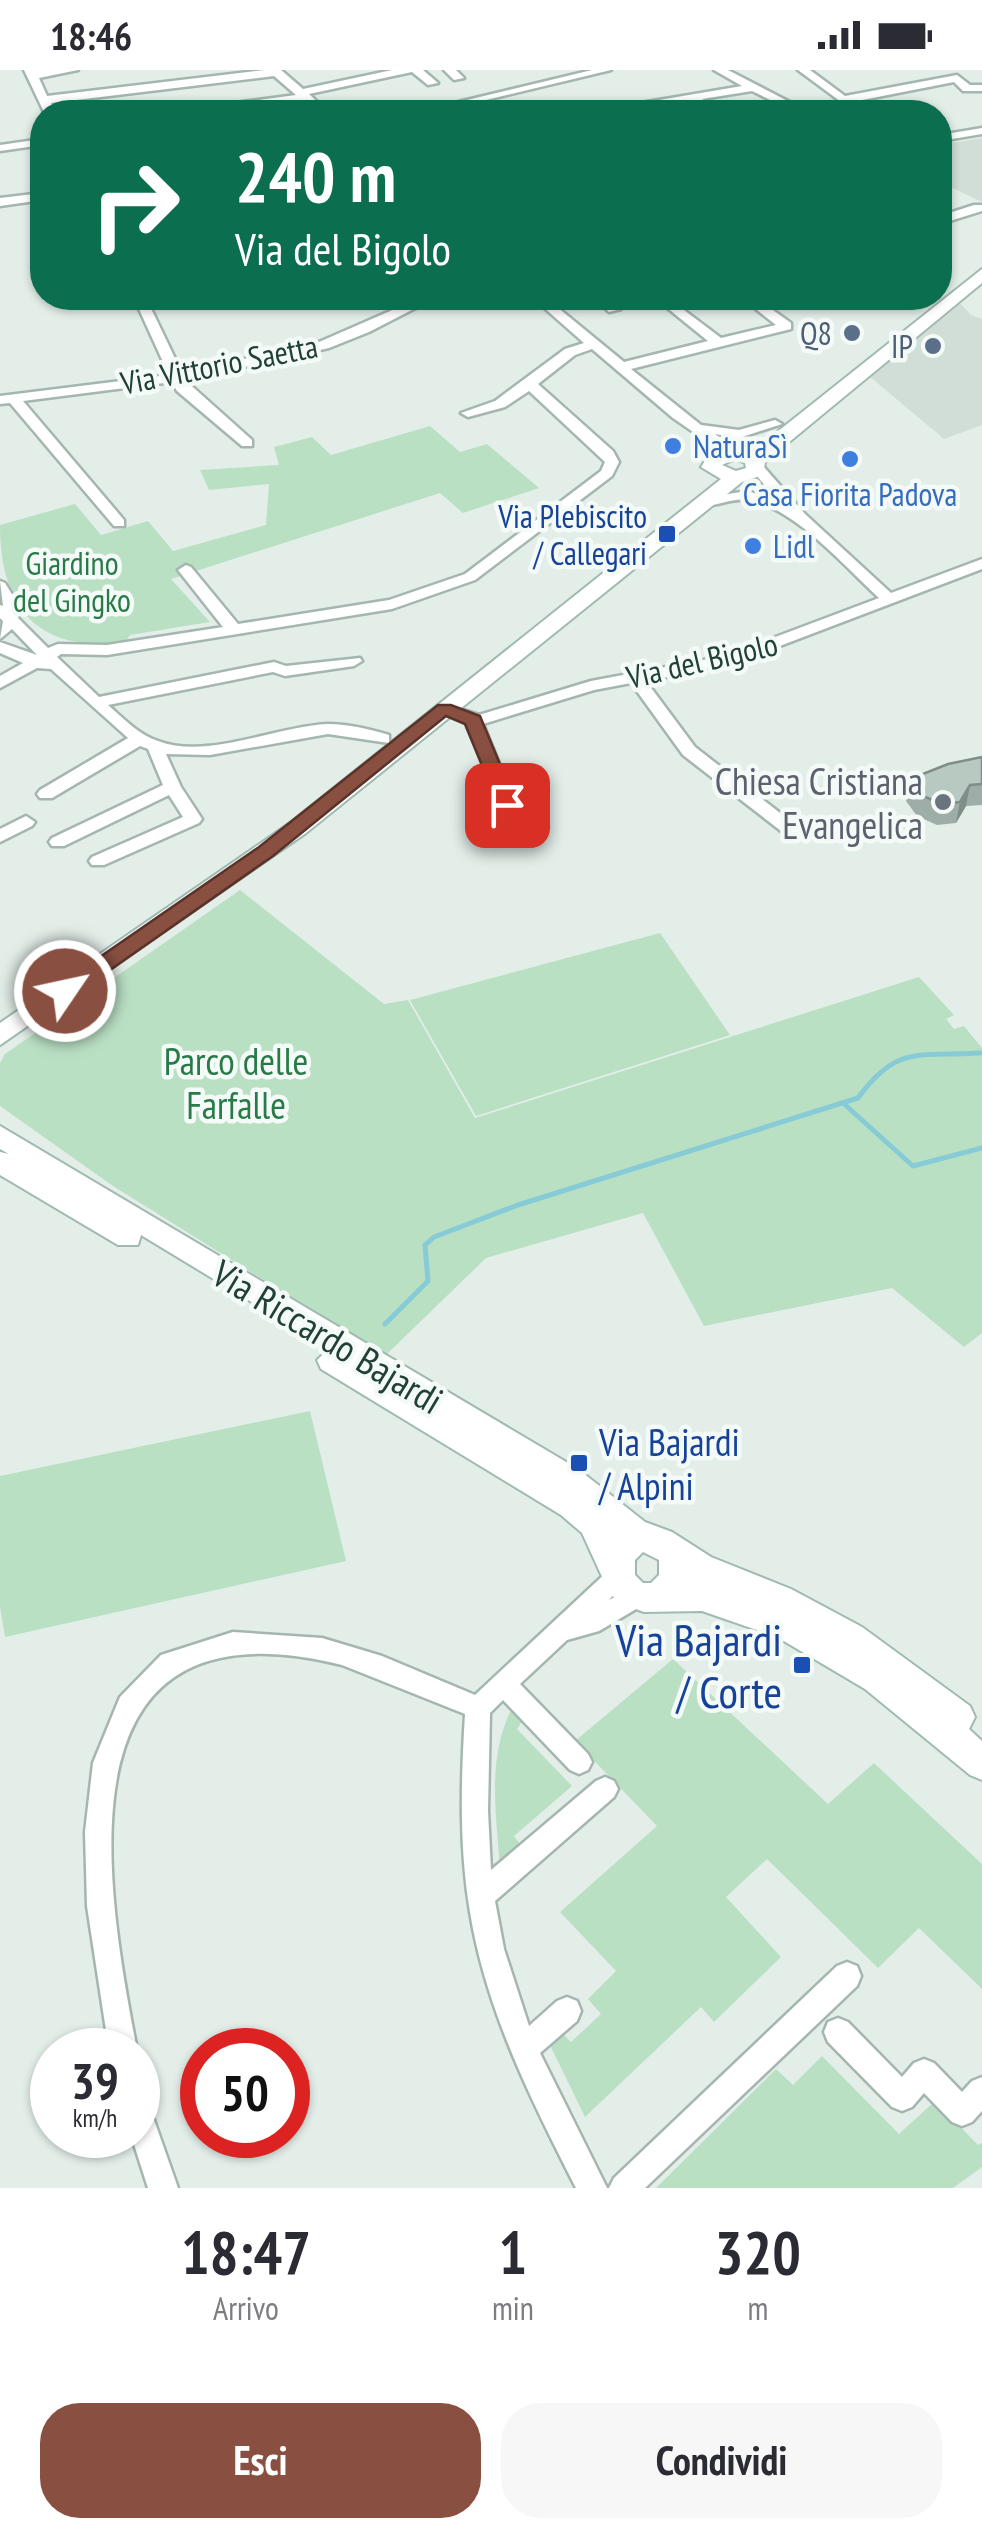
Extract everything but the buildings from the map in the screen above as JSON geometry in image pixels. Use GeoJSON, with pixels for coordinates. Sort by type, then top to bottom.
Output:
{"type":"FeatureCollection","features":[{"type":"Feature","properties":{"kind":"main road"},"geometry":{"type":"LineString","coordinates":[[952,283],[982,259]]}},
{"type":"Feature","properties":{"kind":"main road"},"geometry":{"type":"LineString","coordinates":[[952,297],[982,274]]}},
{"type":"Feature","properties":{"kind":"main road"},"geometry":{"type":"LineString","coordinates":[[0,1036],[266,852],[699,502],[775,424],[919,310]]}},
{"type":"Feature","properties":{"kind":"main road"},"geometry":{"type":"LineString","coordinates":[[0,1014],[212,871],[696,488],[735,465],[935,310]]}},
{"type":"Feature","properties":{"kind":"main road","name":"Via Riccardo Bajardi"},"geometry":{"type":"LineString","coordinates":[[0,1136],[566,1478],[634,1532],[782,1600],[898,1668],[982,1738]]}},
{"type":"Feature","properties":{"kind":"main road","name":"Via Riccardo Bajardi"},"geometry":{"type":"LineString","coordinates":[[0,1162],[572,1505],[593,1523],[633,1582]]}},
{"type":"Feature","properties":{"kind":"main road"},"geometry":{"type":"LineString","coordinates":[[628,1545],[663,1548],[678,1576],[633,1582],[628,1545]]}},
{"type":"Feature","properties":{"kind":"main road"},"geometry":{"type":"LineString","coordinates":[[633,1582],[729,1601],[770,1617],[885,1684],[982,1764]]}},
{"type":"Feature","properties":{"kind":"street"},"geometry":{"type":"LineString","coordinates":[[73,70],[30,73],[44,100],[274,71],[308,100]]}},
{"type":"Feature","properties":{"kind":"street"},"geometry":{"type":"LineString","coordinates":[[280,100],[412,70],[432,83]]}},
{"type":"Feature","properties":{"kind":"street"},"geometry":{"type":"LineString","coordinates":[[476,100],[606,70]]}},
{"type":"Feature","properties":{"kind":"street"},"geometry":{"type":"LineString","coordinates":[[719,70],[777,100]]}},
{"type":"Feature","properties":{"kind":"street"},"geometry":{"type":"LineString","coordinates":[[803,70],[843,100]]}},
{"type":"Feature","properties":{"kind":"street"},"geometry":{"type":"LineString","coordinates":[[906,70],[923,81]]}},
{"type":"Feature","properties":{"kind":"street"},"geometry":{"type":"LineString","coordinates":[[864,100],[875,93],[923,81],[957,78],[967,88],[982,88]]}},
{"type":"Feature","properties":{"kind":"street"},"geometry":{"type":"LineString","coordinates":[[364,80],[379,92]]}},
{"type":"Feature","properties":{"kind":"street"},"geometry":{"type":"LineString","coordinates":[[679,100],[751,88]]}},
{"type":"Feature","properties":{"kind":"street"},"geometry":{"type":"LineString","coordinates":[[693,98],[697,100]]}},
{"type":"Feature","properties":{"kind":"street"},"geometry":{"type":"LineString","coordinates":[[952,136],[982,132]]}},
{"type":"Feature","properties":{"kind":"street"},"geometry":{"type":"LineString","coordinates":[[0,148],[30,144]]}},
{"type":"Feature","properties":{"kind":"street"},"geometry":{"type":"LineString","coordinates":[[0,202],[30,198]]}},
{"type":"Feature","properties":{"kind":"street"},"geometry":{"type":"LineString","coordinates":[[952,216],[978,208]]}},
{"type":"Feature","properties":{"kind":"street"},"geometry":{"type":"LineString","coordinates":[[145,310],[176,378],[247,443]]}},
{"type":"Feature","properties":{"kind":"street","name":"Via Vittorio Saetta"},"geometry":{"type":"LineString","coordinates":[[7,400],[176,378],[326,344],[401,310]]}},
{"type":"Feature","properties":{"kind":"street"},"geometry":{"type":"LineString","coordinates":[[554,310],[678,414],[776,504]]}},
{"type":"Feature","properties":{"kind":"street"},"geometry":{"type":"LineString","coordinates":[[676,310],[717,342]]}},
{"type":"Feature","properties":{"kind":"street"},"geometry":{"type":"LineString","coordinates":[[621,368],[786,326],[764,310]]}},
{"type":"Feature","properties":{"kind":"street"},"geometry":{"type":"LineString","coordinates":[[468,414],[500,404],[570,352],[594,344]]}},
{"type":"Feature","properties":{"kind":"street"},"geometry":{"type":"LineString","coordinates":[[0,683],[46,662],[392,604],[479,574],[607,473],[612,462],[608,454],[530,384]]}},
{"type":"Feature","properties":{"kind":"street"},"geometry":{"type":"LineString","coordinates":[[7,400],[118,523]]}},
{"type":"Feature","properties":{"kind":"street"},"geometry":{"type":"LineString","coordinates":[[678,414],[700,428],[735,465],[800,517],[890,600]]}},
{"type":"Feature","properties":{"kind":"street"},"geometry":{"type":"LineString","coordinates":[[700,428],[739,434],[775,424]]}},
{"type":"Feature","properties":{"kind":"street"},"geometry":{"type":"LineString","coordinates":[[699,502],[738,494],[776,504],[800,517]]}},
{"type":"Feature","properties":{"kind":"street","name":"Via del Bigolo"},"geometry":{"type":"LineString","coordinates":[[473,720],[635,676],[729,660],[982,564]]}},
{"type":"Feature","properties":{"kind":"street"},"geometry":{"type":"LineString","coordinates":[[186,570],[234,630]]}},
{"type":"Feature","properties":{"kind":"street"},"geometry":{"type":"LineString","coordinates":[[0,586],[8,616],[46,662],[148,743],[172,788],[194,818],[98,861]]}},
{"type":"Feature","properties":{"kind":"street"},"geometry":{"type":"LineString","coordinates":[[0,634],[8,616]]}},
{"type":"Feature","properties":{"kind":"street"},"geometry":{"type":"LineString","coordinates":[[0,648],[46,662]]}},
{"type":"Feature","properties":{"kind":"street"},"geometry":{"type":"LineString","coordinates":[[99,702],[274,667],[285,671],[354,661]]}},
{"type":"Feature","properties":{"kind":"street"},"geometry":{"type":"LineString","coordinates":[[635,676],[690,751],[796,834]]}},
{"type":"Feature","properties":{"kind":"street"},"geometry":{"type":"LineString","coordinates":[[444,708],[473,720],[507,805]]}},
{"type":"Feature","properties":{"kind":"street"},"geometry":{"type":"LineString","coordinates":[[46,794],[148,743],[189,750],[336,731],[383,739]]}},
{"type":"Feature","properties":{"kind":"street"},"geometry":{"type":"LineString","coordinates":[[58,842],[172,788]]}},
{"type":"Feature","properties":{"kind":"street"},"geometry":{"type":"LineString","coordinates":[[0,836],[26,822]]}},
{"type":"Feature","properties":{"kind":"street"},"geometry":{"type":"LineString","coordinates":[[592,2188],[524,2050],[494,1961],[481,1894],[474,1777],[478,1708],[502,1682],[565,1630],[590,1623],[633,1582]]}},
{"type":"Feature","properties":{"kind":"street"},"geometry":{"type":"LineString","coordinates":[[118,2028],[97,1866],[99,1788],[111,1734],[133,1697],[158,1672],[190,1652],[216,1644],[281,1644],[323,1649],[478,1708]]}},
{"type":"Feature","properties":{"kind":"street"},"geometry":{"type":"LineString","coordinates":[[502,1682],[578,1762]]}},
{"type":"Feature","properties":{"kind":"street"},"geometry":{"type":"LineString","coordinates":[[481,1894],[605,1789]]}},
{"type":"Feature","properties":{"kind":"street"},"geometry":{"type":"LineString","coordinates":[[624,2188],[847,1976]]}},
{"type":"Feature","properties":{"kind":"street"},"geometry":{"type":"LineString","coordinates":[[524,2050],[567,2011]]}},
{"type":"Feature","properties":{"kind":"street"},"geometry":{"type":"LineString","coordinates":[[838,2032],[902,2097],[924,2073],[962,2112],[982,2092]]}},
{"type":"Feature","properties":{"kind":"street"},"geometry":{"type":"LineString","coordinates":[[153,2158],[163,2188]]}},
{"type":"Feature","properties":{"kind":"shaded area"},"geometry":{"type":"Polygon","coordinates":[[[982,138],[982,202],[952,188],[952,143],[982,138]]]}},
{"type":"Feature","properties":{"kind":"shaded area"},"geometry":{"type":"Polygon","coordinates":[[[959,302],[971,315],[982,319],[982,425],[944,439],[869,376],[959,302]]]}},
{"type":"Feature","properties":{"kind":"green space","name":"Giardino del Gingko"},"geometry":{"type":"Polygon","coordinates":[[[430,426],[460,452],[487,444],[539,488],[463,513],[440,493],[171,579],[210,622],[130,635],[126,641],[70,640],[48,632],[30,619],[7,580],[0,525],[75,504],[101,535],[148,521],[173,551],[266,525],[269,484],[209,490],[200,470],[279,465],[274,447],[312,437],[331,455],[430,426]]]}},
{"type":"Feature","properties":{"kind":"green space","name":"Parco delle Farfalle"},"geometry":{"type":"Polygon","coordinates":[[[240,890],[384,1004],[408,1000],[475,1118],[919,977],[954,1015],[946,1019],[954,1029],[964,1026],[982,1048],[982,1333],[964,1347],[892,1288],[704,1326],[643,1213],[486,1258],[386,1355],[352,1335],[113,1186],[0,1106],[0,1063],[5,1054],[240,890]]]}},
{"type":"Feature","properties":{"kind":"green space"},"geometry":{"type":"Polygon","coordinates":[[[660,933],[730,1035],[476,1116],[410,1000],[660,933]]]}},
{"type":"Feature","properties":{"kind":"green space"},"geometry":{"type":"Polygon","coordinates":[[[310,1411],[346,1561],[5,1637],[0,1607],[0,1476],[310,1411]]]}},
{"type":"Feature","properties":{"kind":"green space"},"geometry":{"type":"Polygon","coordinates":[[[673,1659],[828,1804],[874,1763],[982,1864],[982,1989],[919,1928],[878,1968],[767,1859],[726,1897],[781,1957],[714,2022],[701,2007],[585,2117],[547,2039],[558,2029],[571,2042],[601,2014],[588,1999],[616,1971],[560,1912],[657,1826],[575,1741],[673,1659]]]}},
{"type":"Feature","properties":{"kind":"green space"},"geometry":{"type":"Polygon","coordinates":[[[514,1704],[525,1717],[517,1729],[572,1786],[514,1836],[523,1848],[500,1868],[496,1764],[514,1704]]]}},
{"type":"Feature","properties":{"kind":"green space"},"geometry":{"type":"Polygon","coordinates":[[[822,2056],[899,2134],[935,2101],[978,2145],[982,2143],[982,2167],[953,2188],[656,2188],[776,2069],[793,2085],[822,2056]]]}},
{"type":"Feature","properties":{"kind":"waterway"},"geometry":{"type":"LineString","coordinates":[[385,1324],[428,1281],[425,1245],[434,1237],[518,1205],[858,1098],[898,1061],[925,1055],[980,1053]]}},
{"type":"Feature","properties":{"kind":"waterway"},"geometry":{"type":"LineString","coordinates":[[843,1103],[913,1166],[982,1148]]}},
{"type":"Feature","properties":{"kind":"place","name":"Q8"},"geometry":{"type":"Point","coordinates":[852,333]}},
{"type":"Feature","properties":{"kind":"place","name":"IP"},"geometry":{"type":"Point","coordinates":[933,346]}},
{"type":"Feature","properties":{"kind":"place","name":"NaturaSì"},"geometry":{"type":"Point","coordinates":[673,446]}},
{"type":"Feature","properties":{"kind":"place","name":"Casa Fiorita Padova"},"geometry":{"type":"Point","coordinates":[850,459]}},
{"type":"Feature","properties":{"kind":"place","name":"Via Plebiscito / Callegari"},"geometry":{"type":"Point","coordinates":[667,534]}},
{"type":"Feature","properties":{"kind":"place","name":"Lidl"},"geometry":{"type":"Point","coordinates":[753,546]}},
{"type":"Feature","properties":{"kind":"place","name":"Chiesa Cristiana Evangelica"},"geometry":{"type":"Point","coordinates":[943,802]}},
{"type":"Feature","properties":{"kind":"place","name":"Via Bajardi / Alpini"},"geometry":{"type":"Point","coordinates":[579,1463]}},
{"type":"Feature","properties":{"kind":"place","name":"Via Bajardi / Corte"},"geometry":{"type":"Point","coordinates":[802,1665]}},
{"type":"Feature","properties":{"kind":"route"},"geometry":{"type":"LineString","coordinates":[[65,991],[266,852],[444,708],[473,720],[507,805]]}}]}
